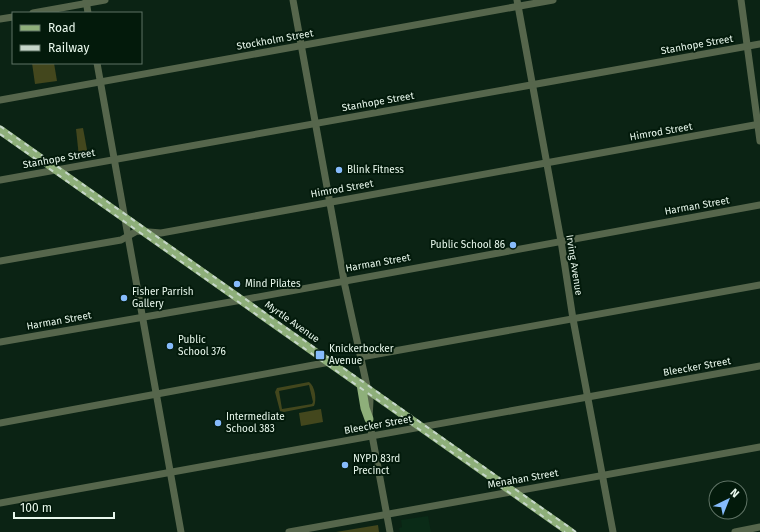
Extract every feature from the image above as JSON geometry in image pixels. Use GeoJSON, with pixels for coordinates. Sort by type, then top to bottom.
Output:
{"type":"FeatureCollection","features":[{"type":"Feature","properties":{"kind":"main road","name":"Myrtle Avenue"},"geometry":{"type":"LineString","coordinates":[[0,130],[570,532]]}},
{"type":"Feature","properties":{"kind":"main road"},"geometry":{"type":"LineString","coordinates":[[364,387],[365,408],[369,419]]}},
{"type":"Feature","properties":{"kind":"street"},"geometry":{"type":"LineString","coordinates":[[38,12],[86,2],[105,0]]}},
{"type":"Feature","properties":{"kind":"street"},"geometry":{"type":"LineString","coordinates":[[294,0],[344,280],[360,357],[364,387]]}},
{"type":"Feature","properties":{"kind":"street","name":"Stockholm Street"},"geometry":{"type":"LineString","coordinates":[[0,100],[302,45],[518,3],[553,0]]}},
{"type":"Feature","properties":{"kind":"street"},"geometry":{"type":"LineString","coordinates":[[741,0],[759,124],[760,141]]}},
{"type":"Feature","properties":{"kind":"street"},"geometry":{"type":"LineString","coordinates":[[86,2],[88,12]]}},
{"type":"Feature","properties":{"kind":"street","name":"Irving Avenue"},"geometry":{"type":"LineString","coordinates":[[518,3],[561,241],[573,319],[589,397],[613,532]]}},
{"type":"Feature","properties":{"kind":"street"},"geometry":{"type":"LineString","coordinates":[[0,19],[12,17]]}},
{"type":"Feature","properties":{"kind":"street","name":"Stanhope Street"},"geometry":{"type":"LineString","coordinates":[[0,180],[760,44]]}},
{"type":"Feature","properties":{"kind":"street"},"geometry":{"type":"LineString","coordinates":[[97,64],[181,532]]}},
{"type":"Feature","properties":{"kind":"street","name":"Himrod Street"},"geometry":{"type":"LineString","coordinates":[[0,261],[121,240],[128,234],[137,231],[145,233],[161,233],[759,124]]}},
{"type":"Feature","properties":{"kind":"street","name":"Harman Street"},"geometry":{"type":"LineString","coordinates":[[0,342],[242,300],[344,280],[760,205]]}},
{"type":"Feature","properties":{"kind":"street"},"geometry":{"type":"LineString","coordinates":[[360,357],[760,285]]}},
{"type":"Feature","properties":{"kind":"street"},"geometry":{"type":"LineString","coordinates":[[0,422],[330,362]]}},
{"type":"Feature","properties":{"kind":"street","name":"Bleecker Street"},"geometry":{"type":"LineString","coordinates":[[0,503],[760,366]]}},
{"type":"Feature","properties":{"kind":"street"},"geometry":{"type":"LineString","coordinates":[[369,419],[390,532]]}},
{"type":"Feature","properties":{"kind":"street","name":"Menahan Street"},"geometry":{"type":"LineString","coordinates":[[289,532],[760,447]]}},
{"type":"Feature","properties":{"kind":"street"},"geometry":{"type":"LineString","coordinates":[[735,532],[760,528]]}},
{"type":"Feature","properties":{"kind":"shaded area"},"geometry":{"type":"Polygon","coordinates":[[[32,64],[54,64],[57,81],[35,84],[32,64]]]}},
{"type":"Feature","properties":{"kind":"shaded area"},"geometry":{"type":"Polygon","coordinates":[[[83,128],[88,155],[79,157],[76,129],[83,128]]]}},
{"type":"Feature","properties":{"kind":"shaded area"},"geometry":{"type":"Polygon","coordinates":[[[309,382],[315,393],[314,406],[284,412],[280,411],[275,392],[277,388],[309,382]],[[309,385],[279,391],[282,409],[312,404],[313,402],[309,385]]]}},
{"type":"Feature","properties":{"kind":"shaded area"},"geometry":{"type":"Polygon","coordinates":[[[321,409],[323,422],[301,426],[299,413],[321,409]]]}},
{"type":"Feature","properties":{"kind":"shaded area"},"geometry":{"type":"Polygon","coordinates":[[[428,516],[431,532],[400,532],[399,528],[402,527],[401,520],[428,516]]]}},
{"type":"Feature","properties":{"kind":"shaded area"},"geometry":{"type":"Polygon","coordinates":[[[378,525],[379,532],[336,532],[378,525]]]}},
{"type":"Feature","properties":{"kind":"railway"},"geometry":{"type":"LineString","coordinates":[[0,126],[576,532]]}},
{"type":"Feature","properties":{"kind":"railway"},"geometry":{"type":"LineString","coordinates":[[0,134],[565,532]]}},
{"type":"Feature","properties":{"kind":"place","name":"Blink Fitness"},"geometry":{"type":"Point","coordinates":[339,170]}},
{"type":"Feature","properties":{"kind":"place","name":"Public School 86"},"geometry":{"type":"Point","coordinates":[513,245]}},
{"type":"Feature","properties":{"kind":"place","name":"Mind Pilates"},"geometry":{"type":"Point","coordinates":[237,284]}},
{"type":"Feature","properties":{"kind":"place","name":"Fisher Parrish Gallery"},"geometry":{"type":"Point","coordinates":[124,298]}},
{"type":"Feature","properties":{"kind":"place","name":"Public School 376"},"geometry":{"type":"Point","coordinates":[170,346]}},
{"type":"Feature","properties":{"kind":"place","name":"Knickerbocker Avenue"},"geometry":{"type":"Point","coordinates":[320,355]}},
{"type":"Feature","properties":{"kind":"place","name":"Intermediate School 383"},"geometry":{"type":"Point","coordinates":[218,423]}},
{"type":"Feature","properties":{"kind":"place","name":"NYPD 83rd Precinct"},"geometry":{"type":"Point","coordinates":[345,465]}}]}
